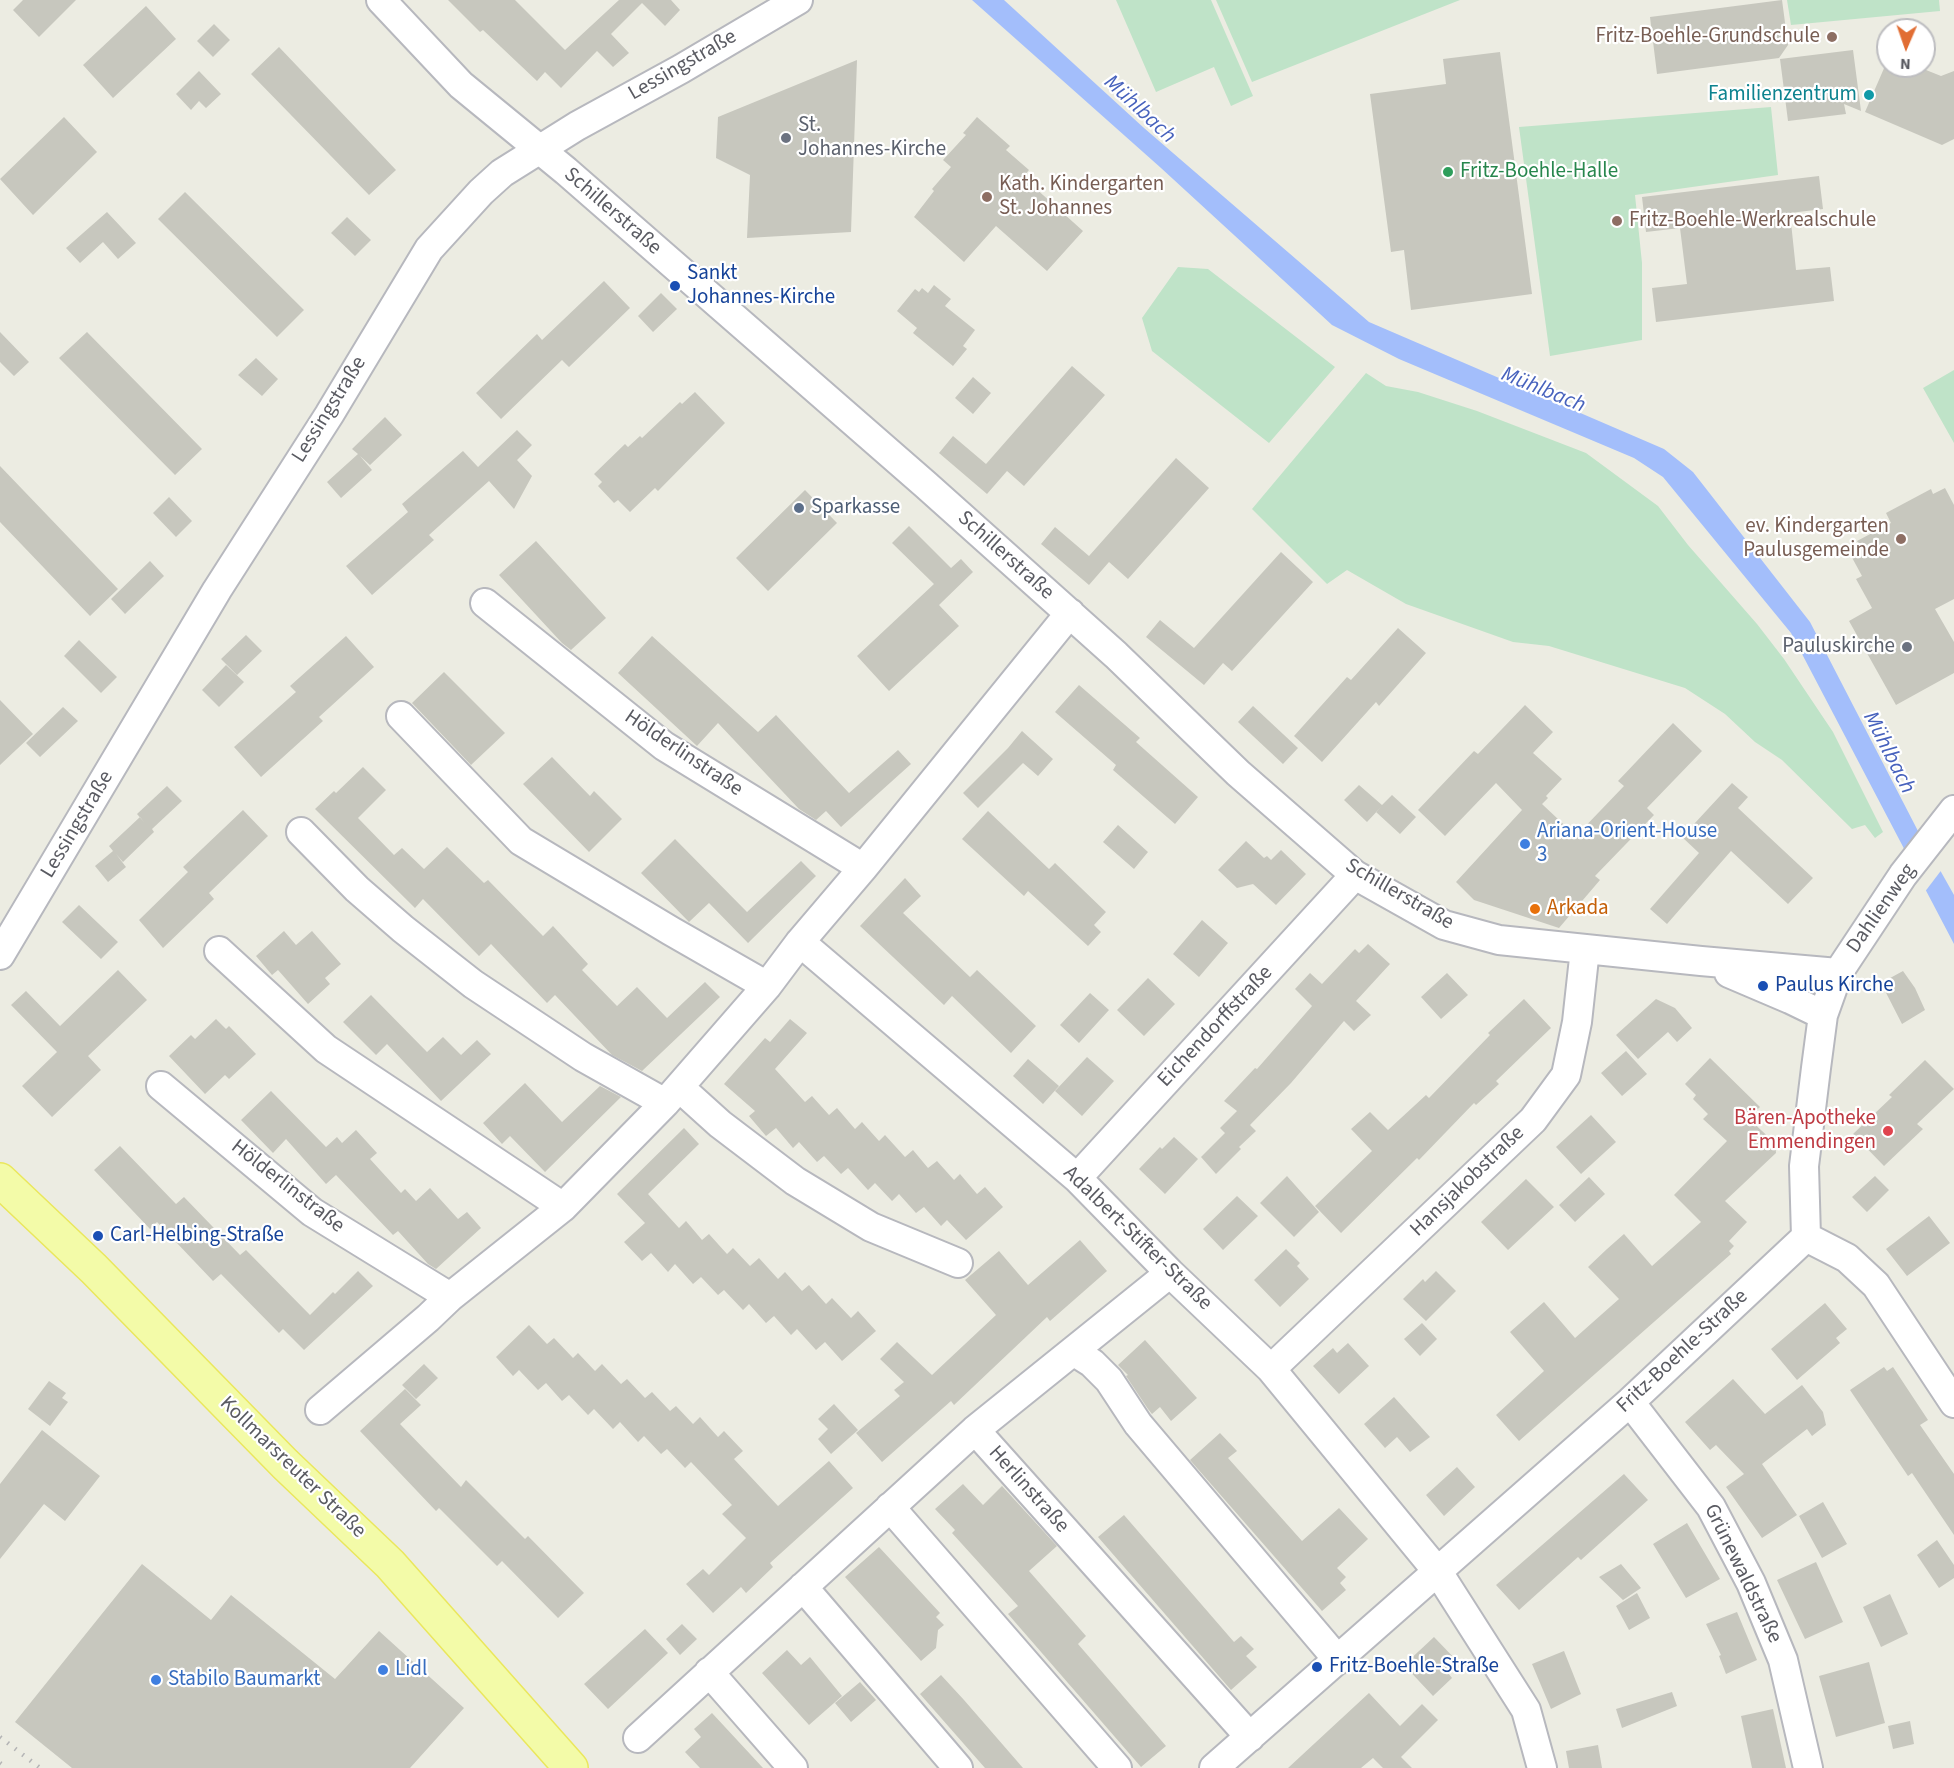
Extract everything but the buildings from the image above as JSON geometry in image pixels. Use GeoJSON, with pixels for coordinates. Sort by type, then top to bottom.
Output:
{"type":"FeatureCollection","features":[{"type":"Feature","properties":{"kind":"main road","name":"Kollmarsreuter Straße"},"geometry":{"type":"LineString","coordinates":[[0,1180],[94,1269],[285,1464],[390,1564],[571,1768]]}},
{"type":"Feature","properties":{"kind":"street","name":"Schillerstraße"},"geometry":{"type":"LineString","coordinates":[[381,0],[461,85],[539,149],[1070,613],[1238,773],[1355,875],[1444,925],[1499,940],[1838,973]]}},
{"type":"Feature","properties":{"kind":"street","name":"Lessingstraße"},"geometry":{"type":"LineString","coordinates":[[0,955],[217,590],[329,415],[429,249],[481,192],[502,173],[539,149],[798,0]]}},
{"type":"Feature","properties":{"kind":"street","name":"Hölderlinstraße"},"geometry":{"type":"LineString","coordinates":[[484,603],[664,746],[863,868]]}},
{"type":"Feature","properties":{"kind":"street"},"geometry":{"type":"LineString","coordinates":[[320,1410],[450,1297],[563,1207],[672,1095],[768,986],[800,942],[1070,613]]}},
{"type":"Feature","properties":{"kind":"street"},"geometry":{"type":"LineString","coordinates":[[401,716],[521,841],[768,986]]}},
{"type":"Feature","properties":{"kind":"street","name":"Dahlienweg"},"geometry":{"type":"LineString","coordinates":[[1823,1015],[1838,973],[1910,868],[1954,810]]}},
{"type":"Feature","properties":{"kind":"street"},"geometry":{"type":"LineString","coordinates":[[301,832],[357,890],[403,929],[473,984],[583,1057],[672,1095],[720,1124],[795,1181],[871,1227],[958,1263]]}},
{"type":"Feature","properties":{"kind":"street","name":"Eichendorffstraße"},"geometry":{"type":"LineString","coordinates":[[1077,1178],[1355,875]]}},
{"type":"Feature","properties":{"kind":"street","name":"Adalbert-Stifter-Straße"},"geometry":{"type":"LineString","coordinates":[[800,942],[1077,1178],[1170,1273],[1271,1369],[1438,1572],[1526,1710],[1542,1768]]}},
{"type":"Feature","properties":{"kind":"street","name":"Hansjakobstraße"},"geometry":{"type":"LineString","coordinates":[[1271,1369],[1533,1120],[1566,1075],[1577,1022],[1585,949]]}},
{"type":"Feature","properties":{"kind":"street"},"geometry":{"type":"LineString","coordinates":[[219,951],[326,1049],[563,1207]]}},
{"type":"Feature","properties":{"kind":"street","name":"Schillerstraße"},"geometry":{"type":"LineString","coordinates":[[1701,961],[1763,986],[1823,1015]]}},
{"type":"Feature","properties":{"kind":"street"},"geometry":{"type":"LineString","coordinates":[[1823,1015],[1804,1166],[1806,1238],[1847,1258],[1876,1285],[1954,1403]]}},
{"type":"Feature","properties":{"kind":"street","name":"Hölderlinstraße"},"geometry":{"type":"LineString","coordinates":[[161,1086],[312,1212],[450,1297]]}},
{"type":"Feature","properties":{"kind":"street","name":"Fritz-Boehle-Straße"},"geometry":{"type":"LineString","coordinates":[[1214,1768],[1630,1402],[1806,1238]]}},
{"type":"Feature","properties":{"kind":"street","name":"Herlinstraße"},"geometry":{"type":"LineString","coordinates":[[638,1738],[975,1430],[1170,1273]]}},
{"type":"Feature","properties":{"kind":"street"},"geometry":{"type":"LineString","coordinates":[[1073,1351],[1092,1363],[1109,1380],[1138,1424],[1338,1660]]}},
{"type":"Feature","properties":{"kind":"street","name":"Grünewaldstraße"},"geometry":{"type":"LineString","coordinates":[[1630,1402],[1711,1507],[1751,1583],[1783,1660],[1808,1768]]}},
{"type":"Feature","properties":{"kind":"street","name":"Herlinstraße"},"geometry":{"type":"LineString","coordinates":[[975,1430],[1250,1737]]}},
{"type":"Feature","properties":{"kind":"street"},"geometry":{"type":"LineString","coordinates":[[890,1508],[1117,1768]]}},
{"type":"Feature","properties":{"kind":"street"},"geometry":{"type":"LineString","coordinates":[[804,1587],[958,1768]]}},
{"type":"Feature","properties":{"kind":"street"},"geometry":{"type":"LineString","coordinates":[[709,1672],[793,1768]]}},
{"type":"Feature","properties":{"kind":"green space"},"geometry":{"type":"Polygon","coordinates":[[[1116,0],[1211,0],[1253,96],[1231,106],[1214,67],[1156,92],[1116,0]]]}},
{"type":"Feature","properties":{"kind":"green space"},"geometry":{"type":"Polygon","coordinates":[[[1216,0],[1460,0],[1252,82],[1216,0]]]}},
{"type":"Feature","properties":{"kind":"green space"},"geometry":{"type":"Polygon","coordinates":[[[1787,0],[1939,0],[1940,11],[1791,25],[1787,0]]]}},
{"type":"Feature","properties":{"kind":"green space"},"geometry":{"type":"Polygon","coordinates":[[[1771,107],[1778,175],[1635,195],[1642,263],[1642,340],[1550,356],[1519,127],[1771,107]]]}},
{"type":"Feature","properties":{"kind":"green space"},"geometry":{"type":"Polygon","coordinates":[[[1178,267],[1208,269],[1335,367],[1269,443],[1152,351],[1142,318],[1178,267]]]}},
{"type":"Feature","properties":{"kind":"green space"},"geometry":{"type":"Polygon","coordinates":[[[1954,370],[1954,443],[1923,388],[1954,370]]]}},
{"type":"Feature","properties":{"kind":"green space"},"geometry":{"type":"Polygon","coordinates":[[[1366,373],[1386,386],[1418,392],[1477,411],[1586,453],[1658,506],[1784,659],[1833,732],[1883,832],[1875,838],[1865,825],[1852,829],[1782,760],[1755,742],[1725,714],[1685,688],[1549,646],[1513,642],[1406,604],[1347,570],[1327,584],[1252,509],[1366,373]]]}},
{"type":"Feature","properties":{"kind":"water"},"geometry":{"type":"Polygon","coordinates":[[[972,0],[1004,0],[1144,128],[1369,322],[1664,449],[1693,472],[1810,622],[1918,831],[1954,895],[1954,944],[1791,633],[1663,477],[1634,458],[1399,359],[1332,325],[1161,168],[972,0]]]}},
{"type":"Feature","properties":{"kind":"pier"},"geometry":{"type":"Polygon","coordinates":[[[1925,837],[1943,868],[1924,893],[1904,854],[1925,837]]]}},
{"type":"Feature","properties":{"kind":"railway"},"geometry":{"type":"LineString","coordinates":[[0,1737],[40,1768]]}},
{"type":"Feature","properties":{"kind":"railway"},"geometry":{"type":"LineString","coordinates":[[0,1763],[7,1768]]}},
{"type":"Feature","properties":{"kind":"place","name":"Fritz-Boehle-Grundschule"},"geometry":{"type":"Point","coordinates":[1832,37]}},
{"type":"Feature","properties":{"kind":"place","name":"Familienzentrum"},"geometry":{"type":"Point","coordinates":[1869,95]}},
{"type":"Feature","properties":{"kind":"place","name":"St. Johannes-Kirche"},"geometry":{"type":"Point","coordinates":[786,138]}},
{"type":"Feature","properties":{"kind":"place","name":"Fritz-Boehle-Halle"},"geometry":{"type":"Point","coordinates":[1448,172]}},
{"type":"Feature","properties":{"kind":"place","name":"Kath. Kindergarten St. Johannes"},"geometry":{"type":"Point","coordinates":[987,197]}},
{"type":"Feature","properties":{"kind":"place","name":"Fritz-Boehle-Werkrealschule"},"geometry":{"type":"Point","coordinates":[1617,221]}},
{"type":"Feature","properties":{"kind":"place","name":"Sankt Johannes-Kirche"},"geometry":{"type":"Point","coordinates":[675,286]}},
{"type":"Feature","properties":{"kind":"place","name":"Sparkasse"},"geometry":{"type":"Point","coordinates":[799,508]}},
{"type":"Feature","properties":{"kind":"place","name":"ev. Kindergarten Paulusgemeinde"},"geometry":{"type":"Point","coordinates":[1901,539]}},
{"type":"Feature","properties":{"kind":"place","name":"Pauluskirche"},"geometry":{"type":"Point","coordinates":[1907,647]}},
{"type":"Feature","properties":{"kind":"place","name":"Ariana-Orient-House 3"},"geometry":{"type":"Point","coordinates":[1525,844]}},
{"type":"Feature","properties":{"kind":"place","name":"Arkada"},"geometry":{"type":"Point","coordinates":[1535,909]}},
{"type":"Feature","properties":{"kind":"place","name":"Paulus Kirche"},"geometry":{"type":"Point","coordinates":[1763,986]}},
{"type":"Feature","properties":{"kind":"place","name":"Bären-Apotheke Emmendingen"},"geometry":{"type":"Point","coordinates":[1888,1131]}},
{"type":"Feature","properties":{"kind":"place","name":"Carl-Helbing-Straße"},"geometry":{"type":"Point","coordinates":[98,1236]}},
{"type":"Feature","properties":{"kind":"place","name":"Fritz-Boehle-Straße"},"geometry":{"type":"Point","coordinates":[1317,1667]}},
{"type":"Feature","properties":{"kind":"place","name":"Lidl"},"geometry":{"type":"Point","coordinates":[383,1670]}},
{"type":"Feature","properties":{"kind":"place","name":"Stabilo Baumarkt"},"geometry":{"type":"Point","coordinates":[156,1680]}},
{"type":"Feature","properties":{"kind":"water label","name":"Mühlbach"},"geometry":{"type":"Point","coordinates":[1139,110]}},
{"type":"Feature","properties":{"kind":"water label","name":"Mühlbach"},"geometry":{"type":"Point","coordinates":[1543,391]}},
{"type":"Feature","properties":{"kind":"water label","name":"Mühlbach"},"geometry":{"type":"Point","coordinates":[1888,753]}}]}
